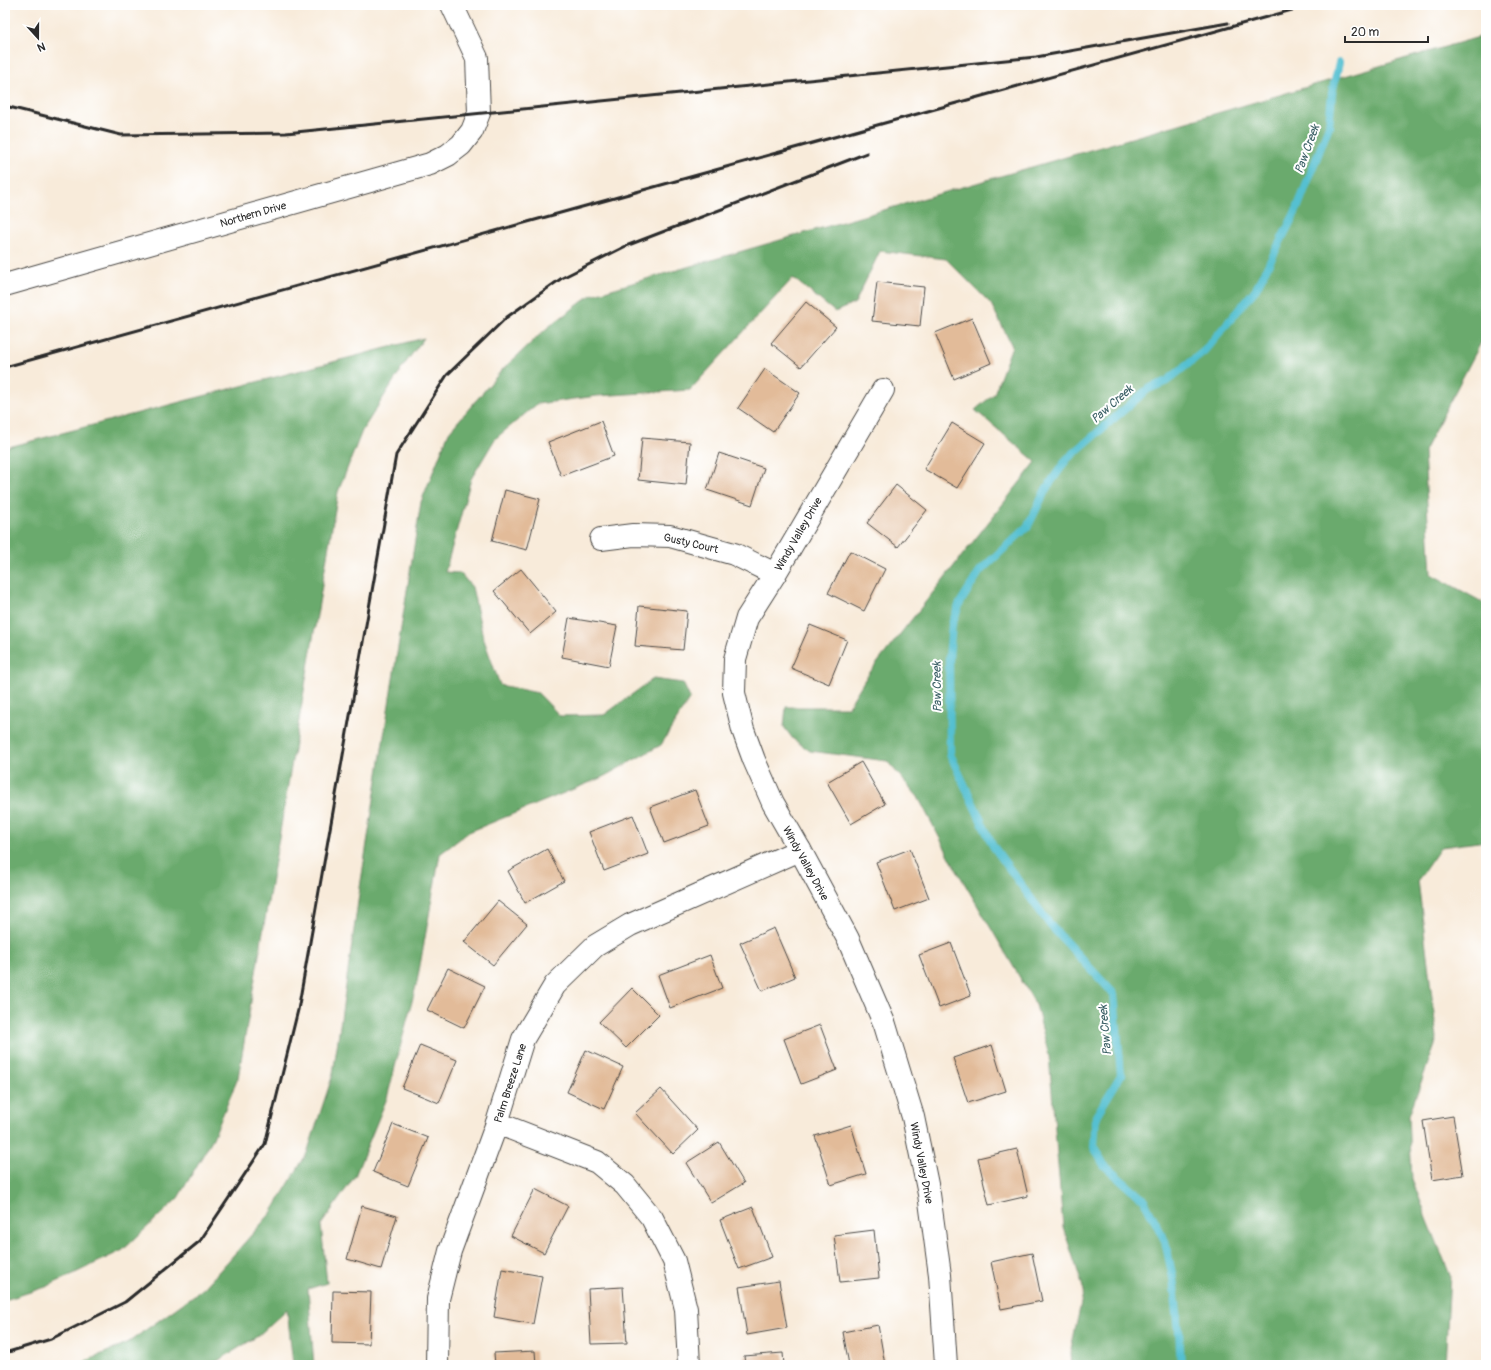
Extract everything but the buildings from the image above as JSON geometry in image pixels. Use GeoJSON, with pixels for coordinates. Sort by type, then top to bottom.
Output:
{"type":"FeatureCollection","features":[{"type":"Feature","properties":{"kind":"street","name":"Northern Drive"},"geometry":{"type":"LineString","coordinates":[[5,285],[430,164],[448,155],[461,145],[472,131],[479,113],[476,58],[452,5]]}},
{"type":"Feature","properties":{"kind":"street","name":"Windy Valley Drive"},"geometry":{"type":"LineString","coordinates":[[883,390],[775,574],[747,618],[735,659],[734,693],[743,730],[772,803],[800,850],[848,940],[885,1025],[913,1117],[929,1194],[940,1275],[946,1365]]}},
{"type":"Feature","properties":{"kind":"street","name":"Gusty Court"},"geometry":{"type":"LineString","coordinates":[[601,539],[633,535],[670,536],[734,554],[775,574]]}},
{"type":"Feature","properties":{"kind":"street","name":"Palm Breeze Lane"},"geometry":{"type":"LineString","coordinates":[[437,1365],[438,1299],[450,1251],[497,1122],[523,1039],[555,985],[595,946],[630,925],[800,850]]}},
{"type":"Feature","properties":{"kind":"street"},"geometry":{"type":"LineString","coordinates":[[497,1122],[596,1162],[625,1185],[652,1218],[674,1261],[686,1309],[689,1365]]}},
{"type":"Feature","properties":{"kind":"green space"},"geometry":{"type":"Polygon","coordinates":[[[1486,35],[1486,333],[1424,451],[1431,574],[1486,604],[1486,841],[1441,847],[1418,880],[1437,1039],[1409,1115],[1412,1180],[1450,1275],[1445,1365],[1071,1365],[1070,1353],[1084,1290],[1063,1227],[1049,1056],[1036,1005],[956,869],[918,797],[887,761],[810,751],[793,739],[784,727],[786,707],[848,707],[867,676],[1036,462],[975,410],[994,394],[1012,346],[991,304],[946,259],[880,251],[855,303],[835,312],[793,278],[690,390],[597,396],[537,404],[495,439],[471,479],[445,572],[460,573],[472,587],[483,637],[500,685],[538,693],[560,716],[604,715],[653,679],[683,683],[690,698],[661,745],[603,777],[469,832],[440,854],[417,982],[387,1098],[355,1176],[321,1225],[327,1283],[308,1289],[314,1365],[293,1365],[287,1309],[258,1336],[211,1365],[77,1365],[129,1342],[204,1288],[271,1213],[307,1153],[333,1074],[361,881],[421,502],[449,432],[502,370],[547,328],[591,295],[1486,35]]]}},
{"type":"Feature","properties":{"kind":"green space"},"geometry":{"type":"Polygon","coordinates":[[[424,338],[404,365],[362,431],[338,492],[238,1078],[213,1138],[178,1198],[123,1250],[46,1287],[5,1300],[5,448],[424,338]]]}},
{"type":"Feature","properties":{"kind":"waterway","name":"Paw Creek"},"geometry":{"type":"LineString","coordinates":[[1181,1365],[1179,1330],[1173,1278],[1165,1241],[1144,1200],[1104,1165],[1094,1147],[1096,1116],[1121,1075],[1114,994],[1051,926],[993,846],[950,754],[949,658],[952,624],[960,603],[980,571],[1028,526],[1046,489],[1067,459],[1148,389],[1167,381],[1204,351],[1256,289],[1297,209],[1329,126],[1332,93],[1339,63]]}},
{"type":"Feature","properties":{"kind":"railway"},"geometry":{"type":"LineString","coordinates":[[5,367],[1310,5]]}},
{"type":"Feature","properties":{"kind":"railway"},"geometry":{"type":"LineString","coordinates":[[5,106],[121,135],[286,133],[1036,57],[1228,23]]}},
{"type":"Feature","properties":{"kind":"railway"},"geometry":{"type":"LineString","coordinates":[[5,1353],[51,1339],[125,1302],[200,1241],[265,1144],[298,1010],[396,455],[447,375],[507,317],[562,278],[626,246],[867,153]]}}]}
